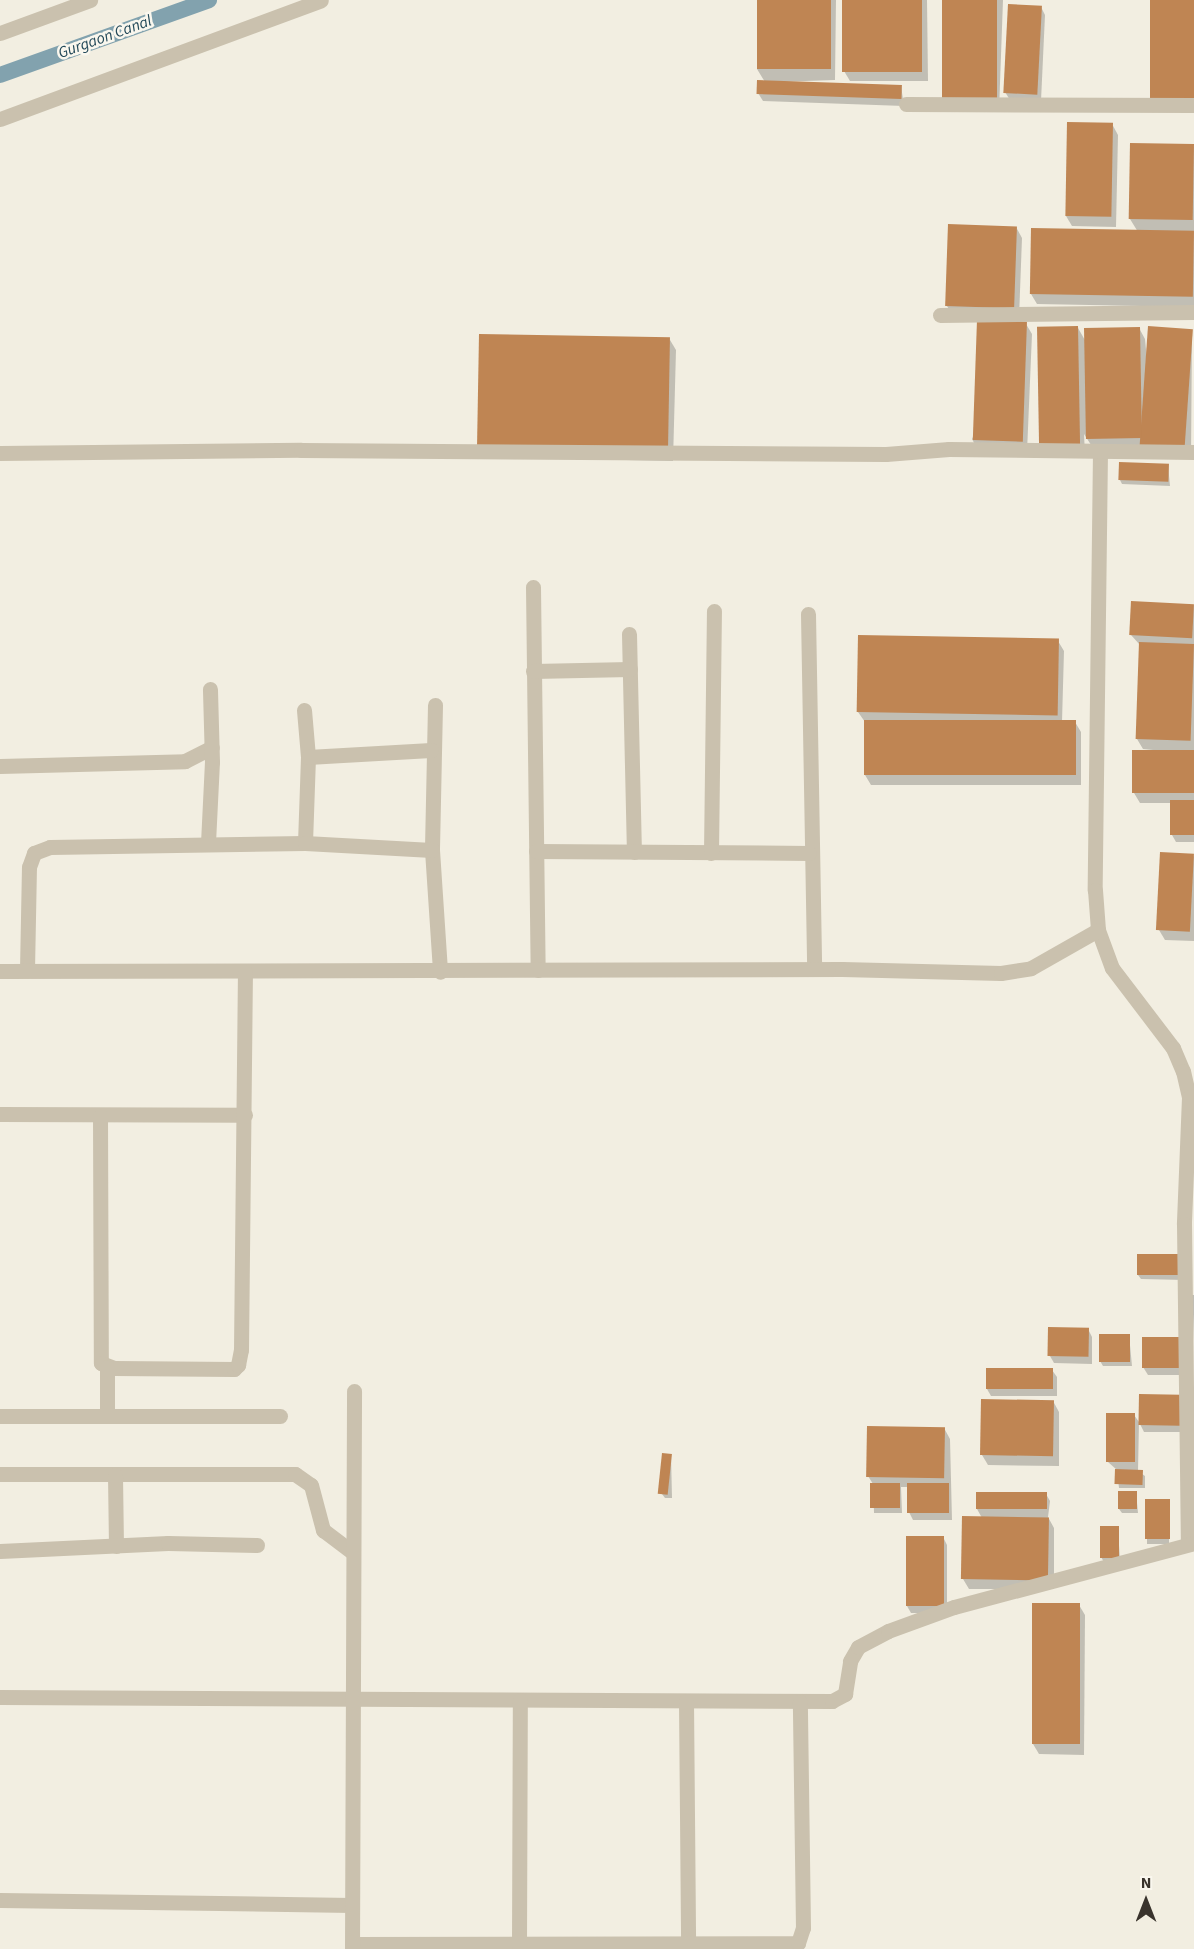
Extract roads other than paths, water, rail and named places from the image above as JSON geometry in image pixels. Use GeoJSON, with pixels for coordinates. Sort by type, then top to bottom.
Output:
{"type":"FeatureCollection","features":[{"type":"Feature","properties":{"kind":"street"},"geometry":{"type":"LineString","coordinates":[[0,33],[90,0]]}},
{"type":"Feature","properties":{"kind":"street"},"geometry":{"type":"LineString","coordinates":[[0,119],[321,0]]}},
{"type":"Feature","properties":{"kind":"street"},"geometry":{"type":"LineString","coordinates":[[906,104],[1194,105]]}},
{"type":"Feature","properties":{"kind":"street"},"geometry":{"type":"LineString","coordinates":[[940,315],[1194,312]]}},
{"type":"Feature","properties":{"kind":"street"},"geometry":{"type":"LineString","coordinates":[[0,1697],[800,1702],[842,1697],[847,1688],[853,1654],[865,1642],[888,1630],[954,1607],[1191,1544],[1184,1224],[1188,1097],[1183,1071],[1173,1048],[1112,968],[1098,930],[1095,890],[1100,451]]}},
{"type":"Feature","properties":{"kind":"street"},"geometry":{"type":"LineString","coordinates":[[0,453],[1194,452]]}},
{"type":"Feature","properties":{"kind":"street"},"geometry":{"type":"LineString","coordinates":[[533,587],[538,970]]}},
{"type":"Feature","properties":{"kind":"street"},"geometry":{"type":"LineString","coordinates":[[711,853],[714,611]]}},
{"type":"Feature","properties":{"kind":"street"},"geometry":{"type":"LineString","coordinates":[[808,614],[809,853],[814,969]]}},
{"type":"Feature","properties":{"kind":"street"},"geometry":{"type":"LineString","coordinates":[[629,634],[634,852]]}},
{"type":"Feature","properties":{"kind":"street"},"geometry":{"type":"LineString","coordinates":[[533,671],[630,669]]}},
{"type":"Feature","properties":{"kind":"street"},"geometry":{"type":"LineString","coordinates":[[208,843],[212,747],[210,689]]}},
{"type":"Feature","properties":{"kind":"street"},"geometry":{"type":"LineString","coordinates":[[435,705],[431,750],[432,850],[440,972]]}},
{"type":"Feature","properties":{"kind":"street"},"geometry":{"type":"LineString","coordinates":[[304,710],[308,757],[305,843]]}},
{"type":"Feature","properties":{"kind":"street"},"geometry":{"type":"LineString","coordinates":[[0,766],[185,761],[212,747]]}},
{"type":"Feature","properties":{"kind":"street"},"geometry":{"type":"LineString","coordinates":[[308,757],[431,750]]}},
{"type":"Feature","properties":{"kind":"street"},"geometry":{"type":"LineString","coordinates":[[27,970],[29,867],[34,853],[50,847],[305,843],[432,850]]}},
{"type":"Feature","properties":{"kind":"street"},"geometry":{"type":"LineString","coordinates":[[536,850],[809,853]]}},
{"type":"Feature","properties":{"kind":"street"},"geometry":{"type":"LineString","coordinates":[[0,970],[440,972],[814,969],[1001,973],[1031,968],[1098,930]]}},
{"type":"Feature","properties":{"kind":"street"},"geometry":{"type":"LineString","coordinates":[[107,1367],[228,1370],[238,1365],[245,1115],[245,972]]}},
{"type":"Feature","properties":{"kind":"street"},"geometry":{"type":"LineString","coordinates":[[0,1114],[245,1115]]}},
{"type":"Feature","properties":{"kind":"street"},"geometry":{"type":"LineString","coordinates":[[100,1116],[98,1354],[107,1367],[107,1416]]}},
{"type":"Feature","properties":{"kind":"street"},"geometry":{"type":"LineString","coordinates":[[354,1391],[352,1947],[519,1945],[663,1947],[688,1944],[790,1946],[800,1939],[800,1702]]}},
{"type":"Feature","properties":{"kind":"street"},"geometry":{"type":"LineString","coordinates":[[0,1416],[280,1416]]}},
{"type":"Feature","properties":{"kind":"street"},"geometry":{"type":"LineString","coordinates":[[0,1474],[295,1474],[310,1485],[323,1530],[352,1552]]}},
{"type":"Feature","properties":{"kind":"street"},"geometry":{"type":"LineString","coordinates":[[115,1475],[116,1546]]}},
{"type":"Feature","properties":{"kind":"street"},"geometry":{"type":"LineString","coordinates":[[0,1551],[116,1546],[257,1545]]}},
{"type":"Feature","properties":{"kind":"street"},"geometry":{"type":"LineString","coordinates":[[519,1945],[520,1700]]}},
{"type":"Feature","properties":{"kind":"street"},"geometry":{"type":"LineString","coordinates":[[686,1701],[688,1944]]}},
{"type":"Feature","properties":{"kind":"street"},"geometry":{"type":"LineString","coordinates":[[0,1900],[352,1905]]}},
{"type":"Feature","properties":{"kind":"waterway","name":"Gurgaon Canal"},"geometry":{"type":"LineString","coordinates":[[0,75],[209,0]]}}]}
